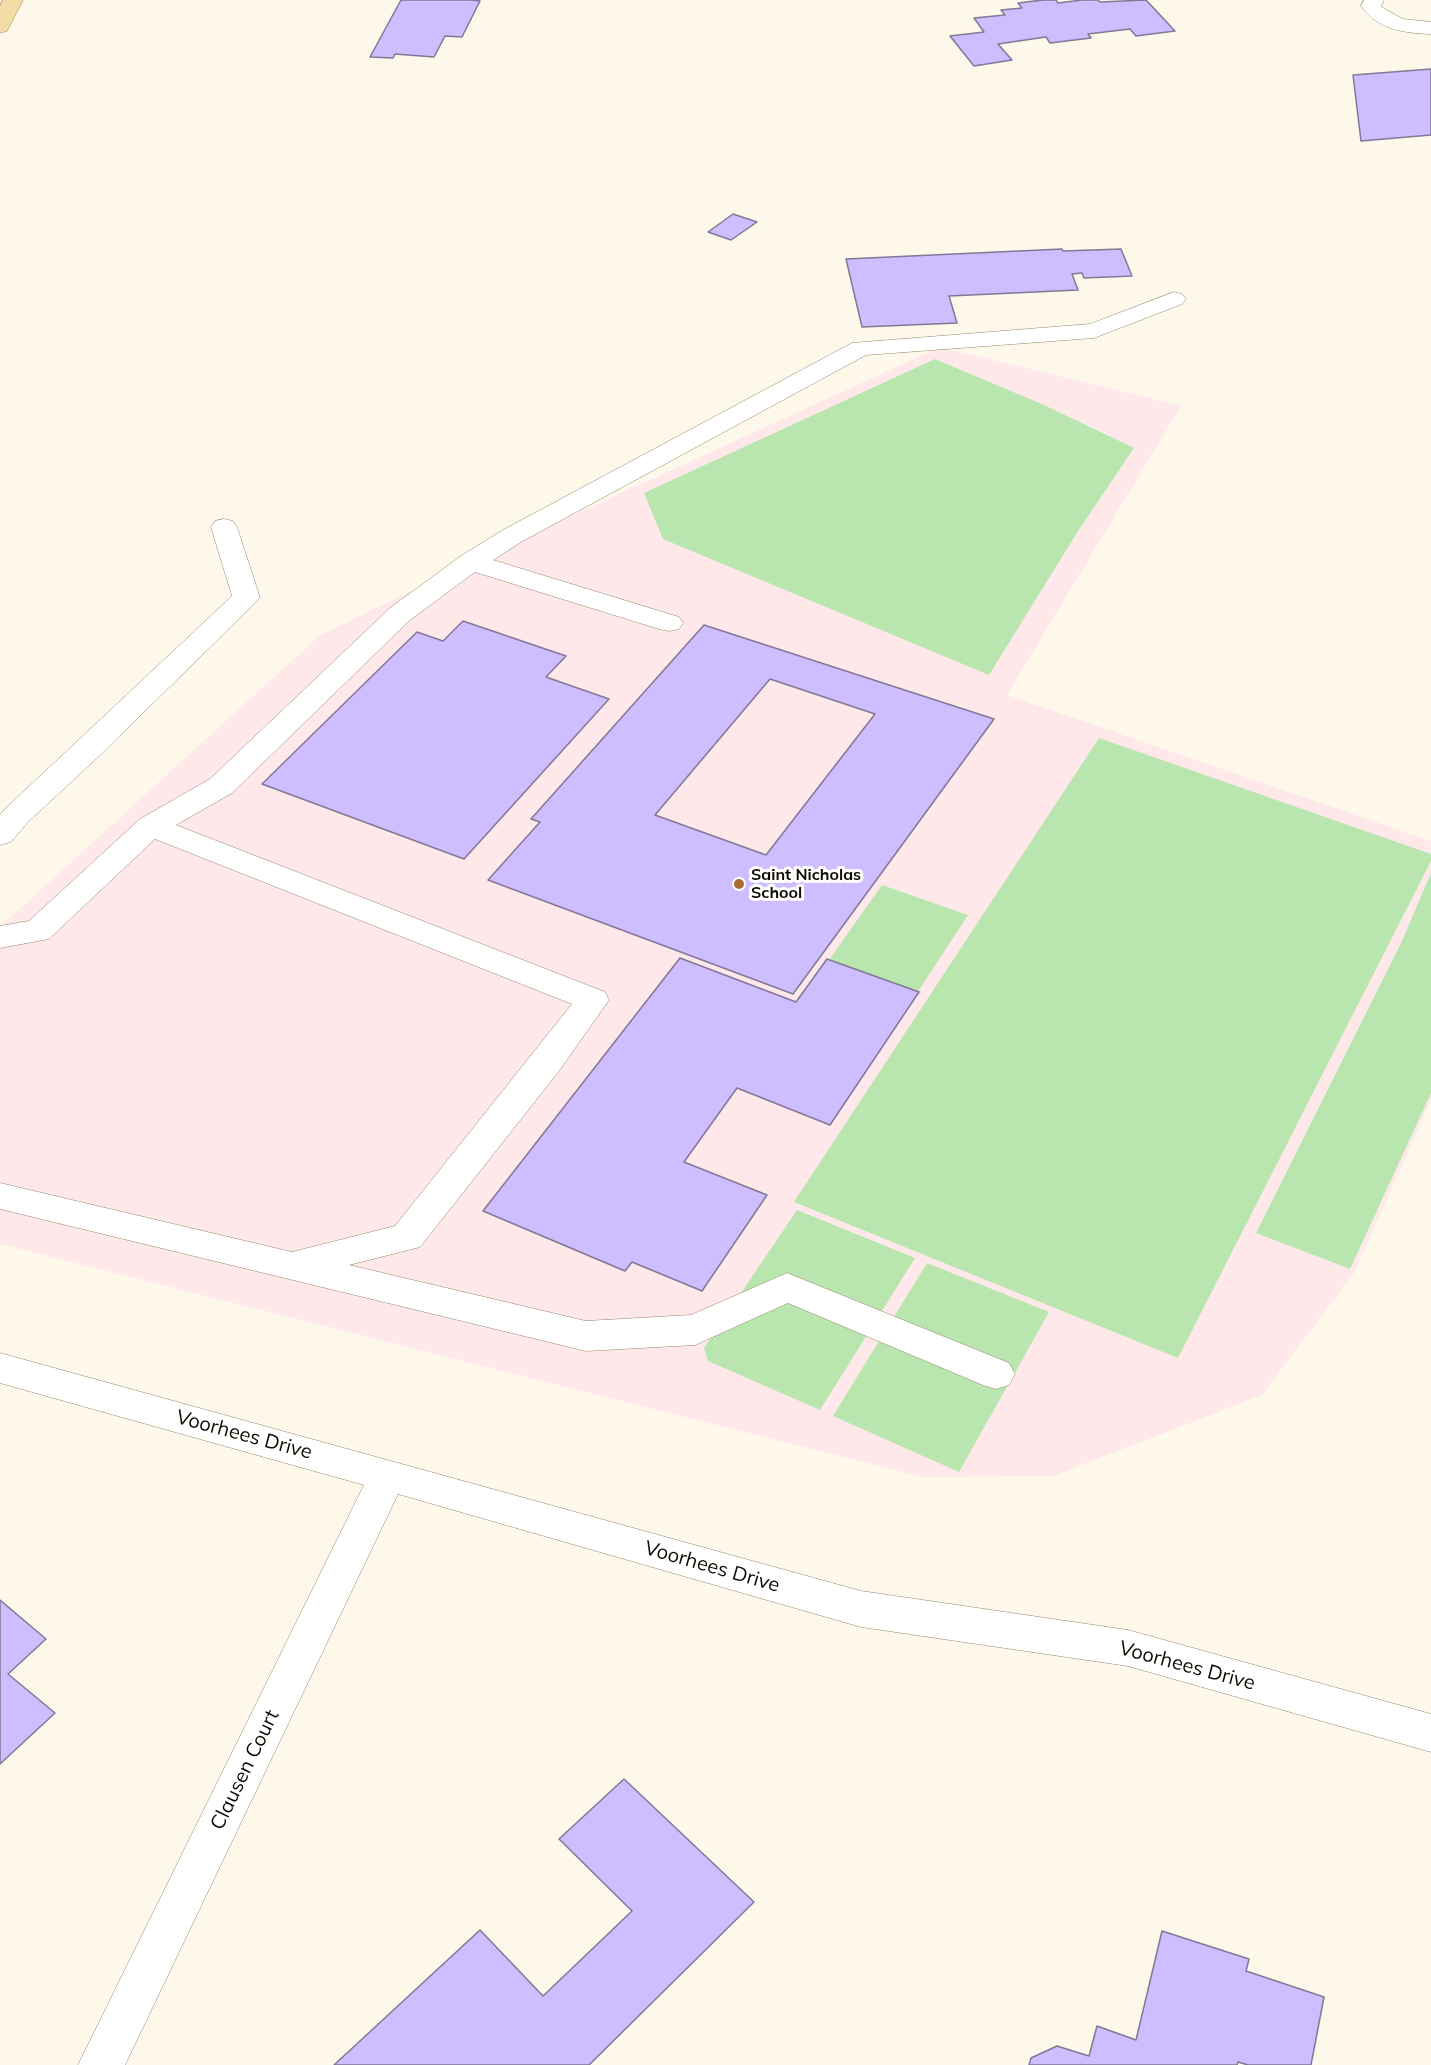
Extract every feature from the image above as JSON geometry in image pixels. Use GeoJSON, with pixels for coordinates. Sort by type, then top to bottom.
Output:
{"type":"FeatureCollection","features":[{"type":"Feature","properties":{"kind":"main road"},"geometry":{"type":"LineString","coordinates":[[0,27],[13,0]]}},
{"type":"Feature","properties":{"kind":"street"},"geometry":{"type":"LineString","coordinates":[[1374,0],[1371,6],[1377,16],[1403,27],[1431,28]]}},
{"type":"Feature","properties":{"kind":"street"},"geometry":{"type":"LineString","coordinates":[[0,937],[38,931],[151,826],[221,786],[400,614],[471,562],[512,536],[861,348],[1094,331],[1174,299]]}},
{"type":"Feature","properties":{"kind":"street"},"geometry":{"type":"LineString","coordinates":[[0,835],[17,815],[86,753],[246,598],[224,527]]}},
{"type":"Feature","properties":{"kind":"street"},"geometry":{"type":"LineString","coordinates":[[471,562],[669,623]]}},
{"type":"Feature","properties":{"kind":"street"},"geometry":{"type":"LineString","coordinates":[[151,826],[592,1000],[547,1062],[407,1237],[292,1265]]}},
{"type":"Feature","properties":{"kind":"street"},"geometry":{"type":"LineString","coordinates":[[0,1196],[586,1336],[695,1330],[787,1287],[996,1374]]}},
{"type":"Feature","properties":{"kind":"street","name":"Voorhees Drive"},"geometry":{"type":"LineString","coordinates":[[0,1368],[861,1609],[1128,1648],[1431,1733]]}},
{"type":"Feature","properties":{"kind":"street","name":"Clausen Court"},"geometry":{"type":"LineString","coordinates":[[101,2065],[388,1475]]}},
{"type":"Feature","properties":{"kind":"shaded area","name":"Saint Nicholas School"},"geometry":{"type":"Polygon","coordinates":[[[940,347],[1181,406],[1007,695],[1431,841],[1431,1100],[1354,1273],[1262,1395],[1053,1476],[923,1477],[0,1244],[0,927],[319,636],[471,562],[940,347]]]}},
{"type":"Feature","properties":{"kind":"green space"},"geometry":{"type":"Polygon","coordinates":[[[935,359],[1044,405],[1134,448],[1078,531],[989,675],[663,539],[644,493],[935,359]]]}},
{"type":"Feature","properties":{"kind":"green space"},"geometry":{"type":"Polygon","coordinates":[[[1099,738],[1431,854],[1431,861],[1178,1358],[794,1202],[1099,738]]]}},
{"type":"Feature","properties":{"kind":"green space"},"geometry":{"type":"Polygon","coordinates":[[[1431,873],[1431,1093],[1350,1269],[1256,1233],[1402,941],[1431,873]]]}},
{"type":"Feature","properties":{"kind":"green space"},"geometry":{"type":"Polygon","coordinates":[[[882,885],[968,915],[917,993],[829,960],[882,885]]]}},
{"type":"Feature","properties":{"kind":"green space"},"geometry":{"type":"Polygon","coordinates":[[[797,1210],[915,1258],[820,1410],[708,1361],[704,1348],[797,1210]]]}},
{"type":"Feature","properties":{"kind":"green space"},"geometry":{"type":"Polygon","coordinates":[[[927,1263],[1049,1312],[959,1472],[833,1416],[927,1263]]]}},
{"type":"Feature","properties":{"kind":"building"},"geometry":{"type":"Polygon","coordinates":[[[401,0],[480,1],[462,37],[445,36],[434,57],[395,54],[393,58],[370,57],[401,0]]]}},
{"type":"Feature","properties":{"kind":"building"},"geometry":{"type":"Polygon","coordinates":[[[1056,0],[1058,3],[1082,0],[1100,2],[1146,0],[1175,31],[1136,36],[1130,29],[1088,34],[1091,38],[1050,43],[1046,37],[998,44],[1012,60],[974,66],[950,36],[984,32],[974,18],[1005,15],[1001,10],[1022,8],[1018,3],[1056,0]]]}},
{"type":"Feature","properties":{"kind":"building"},"geometry":{"type":"Polygon","coordinates":[[[1431,69],[1431,135],[1361,141],[1353,75],[1431,69]]]}},
{"type":"Feature","properties":{"kind":"building"},"geometry":{"type":"Polygon","coordinates":[[[733,214],[757,222],[731,240],[708,232],[733,214]]]}},
{"type":"Feature","properties":{"kind":"building"},"geometry":{"type":"Polygon","coordinates":[[[1062,249],[1063,251],[1121,249],[1132,276],[1084,278],[1082,273],[1072,274],[1078,290],[949,296],[957,323],[862,327],[846,259],[1062,249]]]}},
{"type":"Feature","properties":{"kind":"building"},"geometry":{"type":"Polygon","coordinates":[[[463,621],[566,656],[546,677],[609,699],[464,859],[262,784],[417,632],[443,641],[463,621]]]}},
{"type":"Feature","properties":{"kind":"building"},"geometry":{"type":"Polygon","coordinates":[[[704,625],[994,719],[793,994],[488,880],[540,822],[531,819],[704,625]],[[770,679],[655,815],[766,855],[875,714],[770,679]]]}},
{"type":"Feature","properties":{"kind":"building"},"geometry":{"type":"Polygon","coordinates":[[[680,958],[796,1002],[827,959],[919,992],[830,1125],[737,1088],[684,1162],[767,1195],[702,1291],[632,1262],[625,1271],[483,1211],[680,958]]]}},
{"type":"Feature","properties":{"kind":"building"},"geometry":{"type":"Polygon","coordinates":[[[0,1600],[46,1639],[8,1674],[55,1713],[0,1764],[0,1600]]]}},
{"type":"Feature","properties":{"kind":"building"},"geometry":{"type":"Polygon","coordinates":[[[624,1779],[754,1902],[589,2065],[334,2065],[480,1930],[543,1996],[632,1911],[559,1839],[624,1779]]]}},
{"type":"Feature","properties":{"kind":"building"},"geometry":{"type":"Polygon","coordinates":[[[1162,1931],[1249,1959],[1246,1971],[1324,1997],[1311,2065],[1248,2065],[1238,2062],[1237,2065],[1029,2065],[1031,2058],[1057,2046],[1089,2056],[1097,2026],[1136,2040],[1162,1931]]]}},
{"type":"Feature","properties":{"kind":"place","name":"Saint Nicholas School"},"geometry":{"type":"Point","coordinates":[739,884]}}]}
